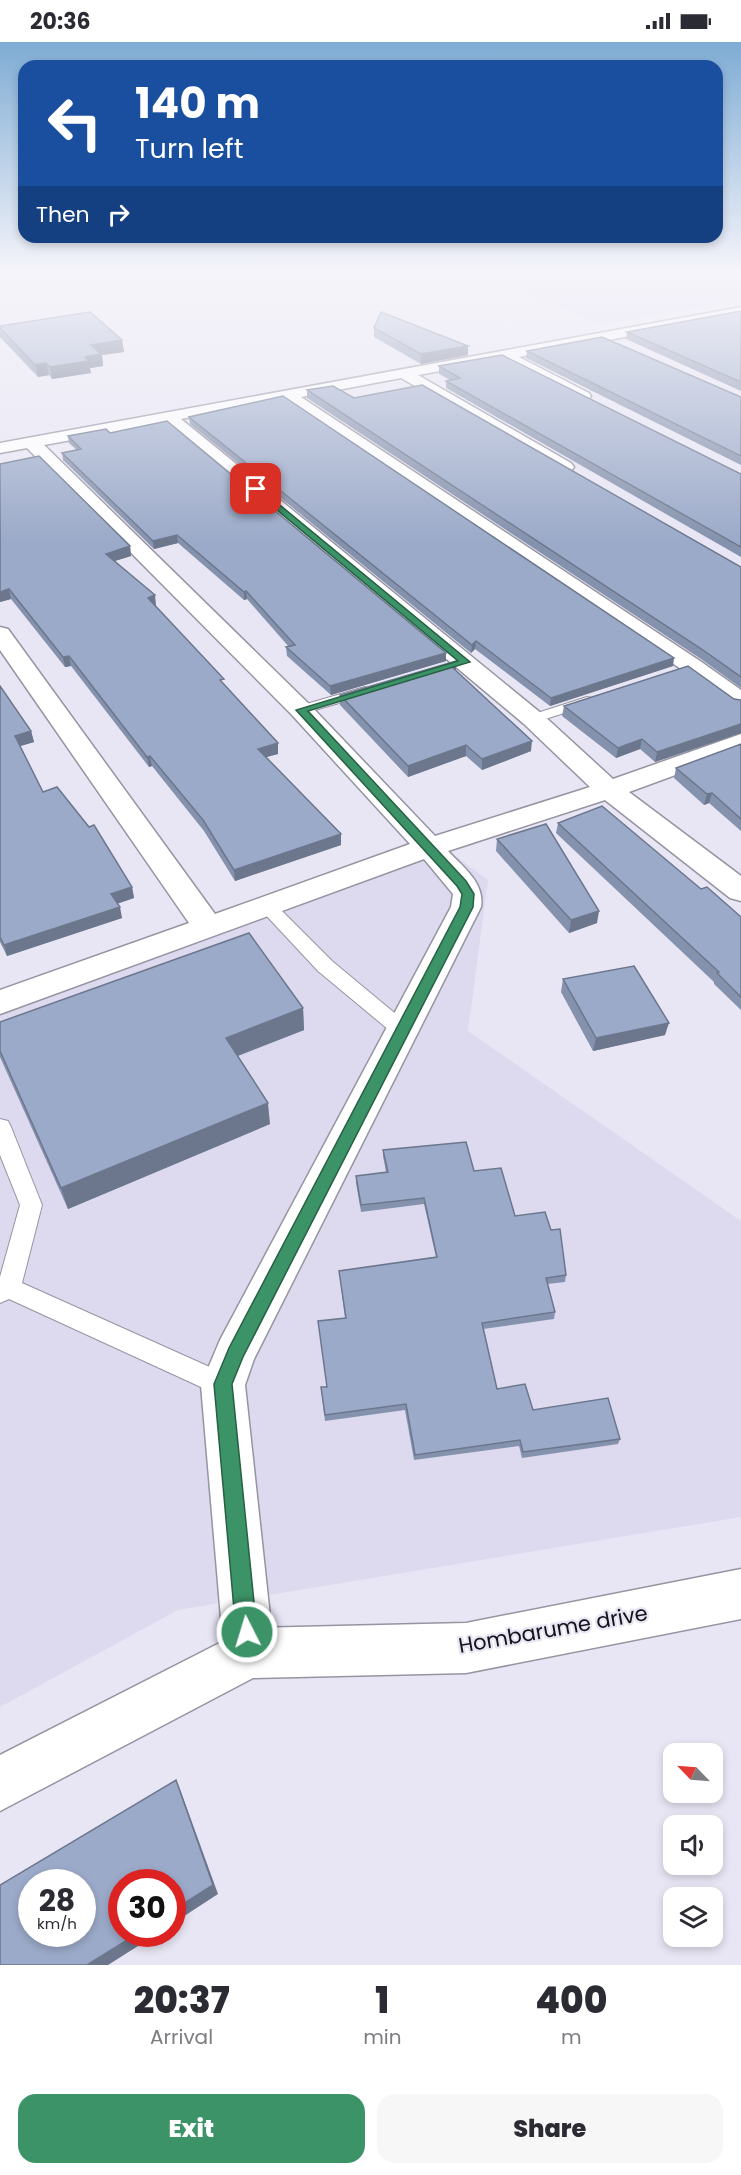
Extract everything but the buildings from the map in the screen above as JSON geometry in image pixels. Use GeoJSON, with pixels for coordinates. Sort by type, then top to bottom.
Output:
{"type":"FeatureCollection","features":[{"type":"Feature","properties":{"kind":"street"},"geometry":{"type":"LineString","coordinates":[[0,448],[456,363]]}},
{"type":"Feature","properties":{"kind":"street"},"geometry":{"type":"LineString","coordinates":[[519,363],[596,402]]}},
{"type":"Feature","properties":{"kind":"street"},"geometry":{"type":"LineString","coordinates":[[403,373],[577,474]]}},
{"type":"Feature","properties":{"kind":"street"},"geometry":{"type":"LineString","coordinates":[[287,395],[692,666],[741,702]]}},
{"type":"Feature","properties":{"kind":"street"},"geometry":{"type":"LineString","coordinates":[[168,417],[533,719],[609,790],[741,891]]}},
{"type":"Feature","properties":{"kind":"street"},"geometry":{"type":"LineString","coordinates":[[31,442],[301,710],[462,884],[468,894],[467,901],[402,1030],[235,1354],[223,1384],[249,1653]]}},
{"type":"Feature","properties":{"kind":"street"},"geometry":{"type":"LineString","coordinates":[[0,634],[209,928]]}},
{"type":"Feature","properties":{"kind":"street"},"geometry":{"type":"LineString","coordinates":[[0,1002],[428,848],[609,790],[741,742]]}},
{"type":"Feature","properties":{"kind":"street","name":"Hombarume drive"},"geometry":{"type":"LineString","coordinates":[[0,1784],[249,1653],[466,1648],[741,1594]]}},
{"type":"Feature","properties":{"kind":"lane"},"geometry":{"type":"LineString","coordinates":[[443,669],[465,662]]}},
{"type":"Feature","properties":{"kind":"lane"},"geometry":{"type":"LineString","coordinates":[[669,673],[692,666]]}},
{"type":"Feature","properties":{"kind":"lane"},"geometry":{"type":"LineString","coordinates":[[301,710],[378,687]]}},
{"type":"Feature","properties":{"kind":"lane"},"geometry":{"type":"LineString","coordinates":[[533,719],[601,696]]}},
{"type":"Feature","properties":{"kind":"lane"},"geometry":{"type":"LineString","coordinates":[[268,907],[325,966],[402,1030]]}},
{"type":"Feature","properties":{"kind":"lane"},"geometry":{"type":"LineString","coordinates":[[0,1127],[31,1205],[5,1290],[223,1384]]}},
{"type":"Feature","properties":{"kind":"shaded area"},"geometry":{"type":"Polygon","coordinates":[[[446,849],[488,880],[468,1031],[741,1221],[741,1517],[178,1610],[0,1707],[0,1014],[446,849]]]}},
{"type":"Feature","properties":{"kind":"route"},"geometry":{"type":"LineString","coordinates":[[247,1632],[223,1384],[235,1354],[466,907],[468,894],[462,884],[301,710],[465,662],[256,489]]}}]}
